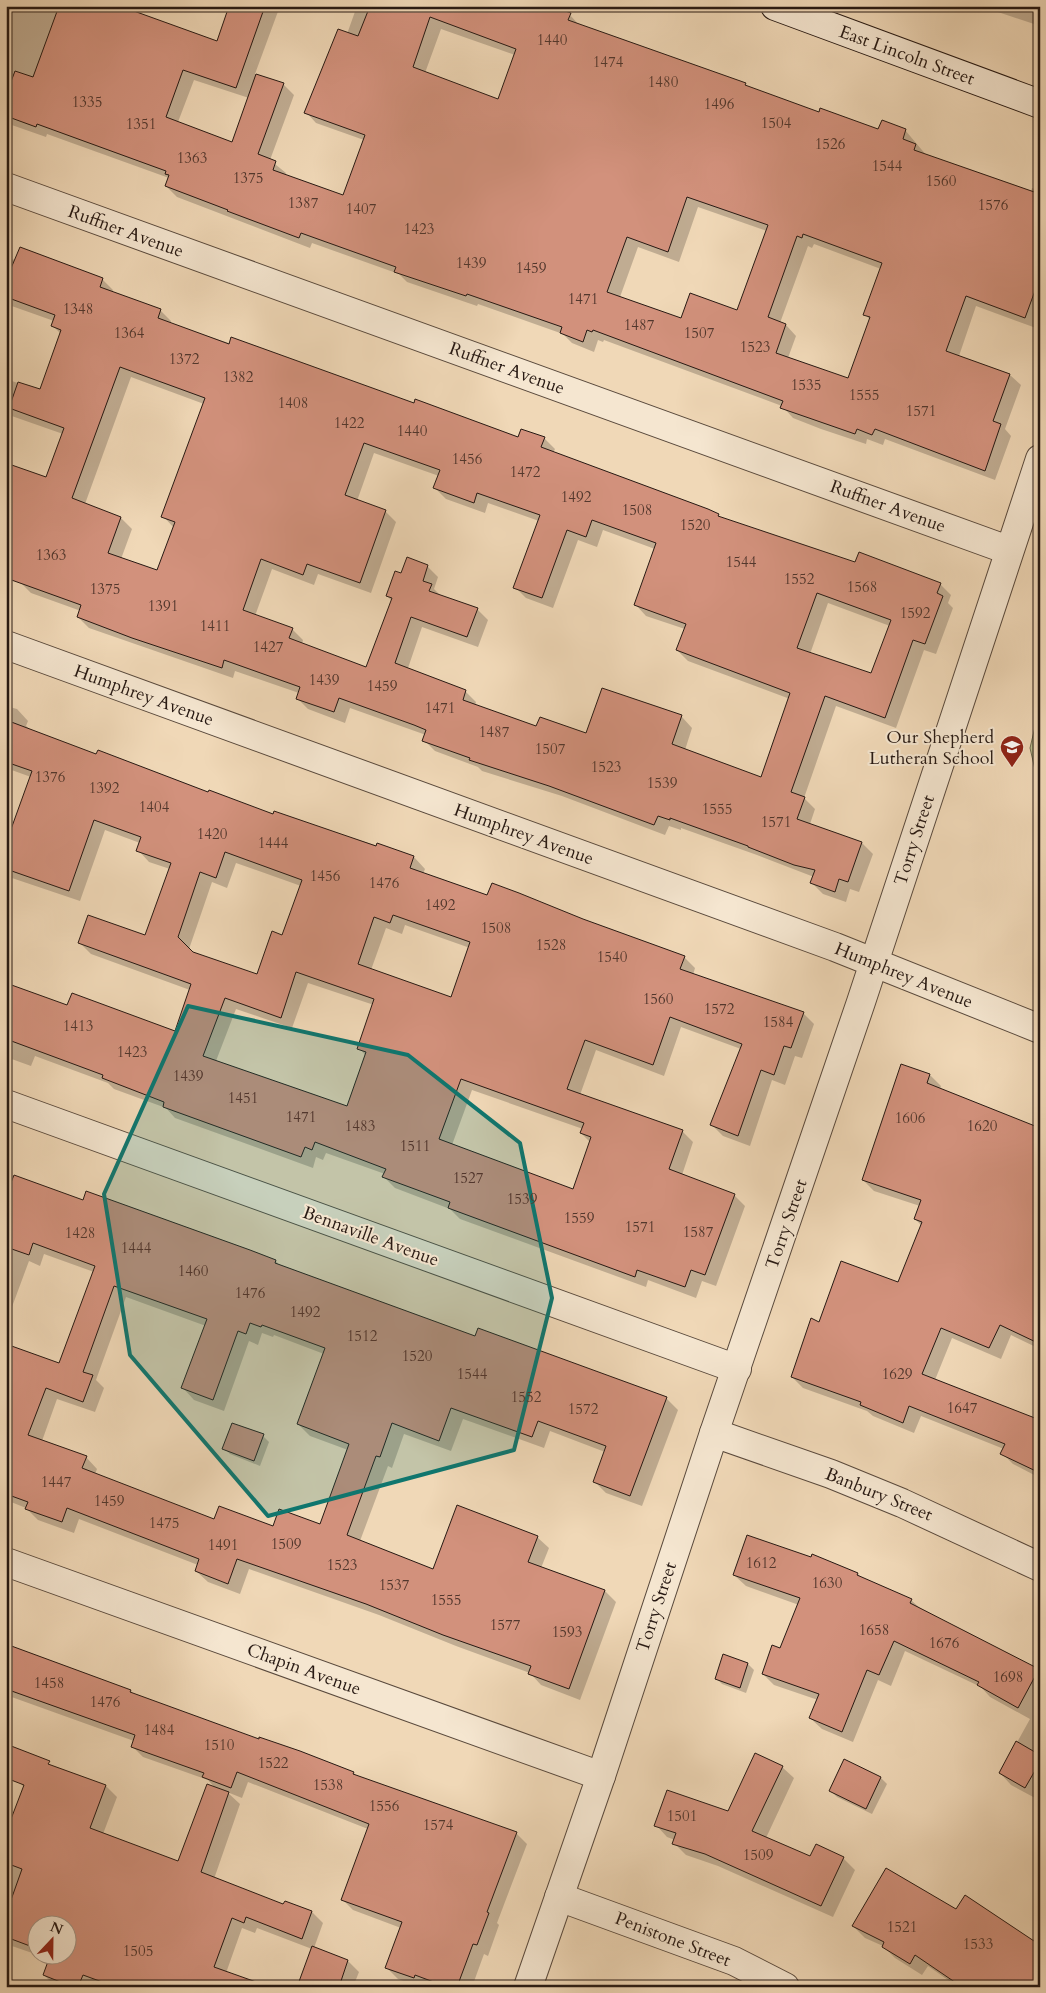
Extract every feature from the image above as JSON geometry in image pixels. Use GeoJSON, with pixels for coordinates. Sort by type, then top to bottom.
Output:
{"type":"FeatureCollection","features":[{"type":"Feature","properties":{"kind":"street","name":"East Lincoln Street"},"geometry":{"type":"LineString","coordinates":[[775,6],[1040,104]]}},
{"type":"Feature","properties":{"kind":"street","name":"Ruffner Avenue"},"geometry":{"type":"LineString","coordinates":[[6,187],[1008,550]]}},
{"type":"Feature","properties":{"kind":"street","name":"Torry Street"},"geometry":{"type":"LineString","coordinates":[[528,1987],[601,1776],[714,1433],[873,964],[1008,550],[1040,459]]}},
{"type":"Feature","properties":{"kind":"street","name":"Humphrey Avenue"},"geometry":{"type":"LineString","coordinates":[[6,645],[835,947],[873,964],[1040,1029]]}},
{"type":"Feature","properties":{"kind":"street","name":"Bennaville Avenue"},"geometry":{"type":"LineString","coordinates":[[6,1104],[736,1369]]}},
{"type":"Feature","properties":{"kind":"street","name":"Banbury Street"},"geometry":{"type":"LineString","coordinates":[[714,1433],[804,1464],[893,1499],[956,1526],[1040,1567]]}},
{"type":"Feature","properties":{"kind":"street","name":"Chapin Avenue"},"geometry":{"type":"LineString","coordinates":[[6,1562],[601,1776]]}},
{"type":"Feature","properties":{"kind":"street","name":"Penistone Street"},"geometry":{"type":"LineString","coordinates":[[559,1897],[734,1961],[785,1987]]}},
{"type":"Feature","properties":{"kind":"highlighted area"},"geometry":{"type":"Polygon","coordinates":[[[188,1006],[408,1055],[520,1143],[552,1298],[514,1450],[268,1516],[130,1355],[104,1194],[188,1006]]]}},
{"type":"Feature","properties":{"kind":"green space"},"geometry":{"type":"Polygon","coordinates":[[[1040,706],[1040,791],[1030,748],[1040,706]]]}},
{"type":"Feature","properties":{"kind":"building"},"geometry":{"type":"Polygon","coordinates":[[[59,6],[120,6],[217,41],[229,6],[265,6],[236,88],[183,70],[166,117],[232,142],[256,74],[284,83],[258,154],[276,161],[273,170],[343,195],[365,135],[304,113],[338,29],[358,36],[370,6],[551,6],[571,13],[568,20],[746,83],[745,85],[819,112],[820,108],[878,129],[882,120],[906,129],[903,139],[916,144],[914,150],[1040,194],[1040,277],[1025,318],[966,296],[946,351],[1010,374],[993,421],[1001,424],[985,471],[875,429],[872,435],[857,429],[855,434],[780,408],[783,401],[593,330],[592,332],[587,330],[583,342],[560,333],[562,327],[467,294],[466,296],[394,272],[396,267],[301,233],[299,238],[165,186],[169,175],[165,174],[166,171],[37,124],[36,127],[6,116],[6,95],[15,71],[33,77],[59,6]],[[430,17],[413,67],[498,99],[516,49],[430,17]],[[687,197],[668,252],[627,237],[607,292],[681,318],[690,293],[737,310],[768,225],[687,197]],[[803,234],[802,238],[797,236],[768,317],[786,324],[776,353],[848,378],[870,317],[863,315],[882,263],[803,234]]]}},
{"type":"Feature","properties":{"kind":"building"},"geometry":{"type":"Polygon","coordinates":[[[20,247],[103,278],[100,287],[161,309],[158,318],[229,344],[231,337],[414,403],[415,399],[518,437],[521,429],[545,437],[541,447],[708,509],[719,514],[718,516],[855,562],[859,552],[941,583],[937,593],[943,596],[925,644],[913,640],[885,718],[825,696],[791,792],[805,797],[797,819],[862,842],[848,882],[839,879],[835,892],[810,883],[815,870],[794,865],[670,818],[670,820],[658,816],[654,825],[549,786],[469,760],[470,758],[422,741],[426,730],[339,698],[334,712],[296,699],[300,687],[224,660],[222,668],[132,638],[77,617],[81,605],[6,578],[6,463],[46,477],[64,428],[9,408],[18,382],[40,389],[61,330],[51,326],[55,315],[6,297],[6,280],[20,247]],[[120,367],[72,498],[121,517],[108,553],[157,570],[175,522],[161,517],[205,398],[120,367]],[[364,443],[345,495],[386,510],[360,583],[307,564],[303,575],[261,559],[243,610],[293,628],[289,638],[366,667],[392,598],[386,596],[395,571],[401,573],[407,557],[428,565],[423,581],[432,584],[429,591],[478,608],[467,637],[411,617],[395,663],[466,690],[463,700],[536,726],[540,717],[586,733],[602,688],[682,715],[672,744],[761,777],[790,693],[676,650],[686,624],[634,605],[656,543],[592,520],[586,537],[567,530],[542,598],[513,588],[540,515],[477,493],[474,503],[433,488],[440,470],[364,443]],[[817,593],[797,648],[871,673],[891,620],[817,593]]]}},
{"type":"Feature","properties":{"kind":"building"},"geometry":{"type":"Polygon","coordinates":[[[6,720],[96,754],[98,750],[208,792],[209,790],[273,814],[274,811],[376,846],[377,843],[414,856],[410,868],[487,895],[492,883],[685,956],[680,969],[804,1012],[791,1048],[784,1046],[774,1075],[761,1070],[738,1136],[710,1125],[742,1044],[670,1017],[653,1065],[585,1040],[567,1089],[683,1130],[669,1169],[735,1194],[705,1275],[691,1270],[685,1287],[637,1270],[635,1277],[448,1208],[450,1202],[382,1177],[386,1169],[315,1142],[312,1150],[305,1147],[301,1157],[163,1107],[164,1102],[102,1078],[103,1075],[6,1039],[6,983],[67,1005],[72,993],[175,1031],[191,984],[78,943],[88,915],[145,935],[171,863],[136,851],[141,837],[94,820],[69,891],[6,869],[6,843],[32,771],[6,762],[6,720]],[[225,852],[216,878],[200,872],[178,937],[193,952],[257,974],[272,931],[282,935],[302,880],[225,852]],[[393,915],[390,923],[374,917],[358,964],[451,997],[470,942],[393,915]],[[296,972],[281,1018],[225,998],[203,1056],[347,1106],[366,1052],[357,1049],[374,999],[296,972]],[[461,1079],[439,1139],[573,1189],[591,1137],[580,1133],[584,1123],[461,1079]]]}},
{"type":"Feature","properties":{"kind":"building"},"geometry":{"type":"Polygon","coordinates":[[[901,1064],[930,1074],[927,1083],[1040,1128],[1040,1344],[1000,1325],[989,1348],[941,1328],[922,1374],[1040,1420],[1040,1473],[1000,1454],[1005,1444],[909,1406],[903,1423],[860,1405],[861,1402],[791,1377],[811,1318],[819,1322],[841,1261],[898,1282],[922,1222],[914,1219],[921,1200],[862,1180],[901,1064]]]}},
{"type":"Feature","properties":{"kind":"building"},"geometry":{"type":"Polygon","coordinates":[[[14,1175],[83,1200],[86,1191],[250,1250],[276,1260],[275,1263],[475,1336],[478,1328],[667,1397],[630,1496],[593,1482],[606,1446],[538,1421],[532,1437],[451,1408],[439,1441],[392,1423],[380,1457],[376,1456],[347,1535],[433,1569],[457,1505],[538,1536],[528,1562],[605,1590],[569,1689],[528,1674],[531,1666],[443,1635],[366,1604],[237,1559],[228,1584],[195,1571],[199,1559],[67,1508],[62,1522],[25,1509],[28,1502],[6,1494],[6,1344],[59,1363],[95,1266],[33,1243],[29,1255],[6,1247],[6,1195],[14,1175]],[[114,1286],[83,1372],[93,1375],[83,1402],[46,1388],[28,1435],[87,1456],[82,1468],[214,1519],[219,1506],[273,1526],[279,1509],[320,1524],[349,1444],[297,1424],[325,1348],[262,1325],[261,1327],[250,1323],[246,1334],[238,1331],[213,1400],[181,1388],[207,1319],[114,1286]]]}},
{"type":"Feature","properties":{"kind":"building"},"geometry":{"type":"Polygon","coordinates":[[[232,1423],[264,1434],[254,1461],[222,1449],[232,1423]]]}},
{"type":"Feature","properties":{"kind":"building"},"geometry":{"type":"Polygon","coordinates":[[[747,1535],[811,1557],[812,1554],[858,1573],[857,1575],[912,1599],[910,1603],[1039,1669],[1018,1708],[977,1685],[979,1682],[894,1641],[879,1675],[867,1670],[842,1732],[809,1718],[819,1694],[762,1674],[772,1645],[780,1648],[800,1598],[733,1575],[747,1535]]]}},
{"type":"Feature","properties":{"kind":"building"},"geometry":{"type":"Polygon","coordinates":[[[6,1644],[131,1690],[130,1692],[259,1739],[259,1737],[300,1751],[354,1772],[353,1774],[517,1832],[487,1912],[489,1913],[477,1945],[473,1944],[457,1987],[447,1987],[415,1975],[414,1978],[385,1968],[402,1922],[341,1900],[369,1824],[237,1772],[231,1788],[202,1777],[204,1773],[131,1747],[135,1735],[6,1689],[6,1644]]]}},
{"type":"Feature","properties":{"kind":"building"},"geometry":{"type":"Polygon","coordinates":[[[723,1654],[748,1663],[740,1688],[715,1679],[723,1654]]]}},
{"type":"Feature","properties":{"kind":"building"},"geometry":{"type":"Polygon","coordinates":[[[1016,1741],[1040,1755],[1040,1762],[1025,1788],[999,1773],[1016,1741]]]}},
{"type":"Feature","properties":{"kind":"building"},"geometry":{"type":"Polygon","coordinates":[[[6,1744],[50,1761],[48,1764],[106,1785],[90,1828],[178,1861],[207,1784],[229,1792],[201,1872],[283,1904],[285,1901],[312,1911],[302,1939],[246,1917],[244,1923],[232,1918],[214,1967],[259,1983],[258,1987],[116,1987],[83,1975],[78,1987],[73,1987],[43,1975],[46,1966],[78,1966],[78,1916],[28,1916],[28,1945],[6,1937],[6,1914],[22,1869],[6,1863],[6,1832],[24,1785],[6,1778],[6,1744]]]}},
{"type":"Feature","properties":{"kind":"building"},"geometry":{"type":"Polygon","coordinates":[[[755,1753],[783,1766],[752,1831],[810,1856],[816,1844],[844,1857],[821,1906],[705,1854],[672,1844],[676,1833],[654,1826],[667,1790],[728,1811],[755,1753]]]}},
{"type":"Feature","properties":{"kind":"building"},"geometry":{"type":"Polygon","coordinates":[[[844,1759],[881,1777],[866,1809],[829,1791],[844,1759]]]}},
{"type":"Feature","properties":{"kind":"building"},"geometry":{"type":"Polygon","coordinates":[[[886,1868],[956,1909],[965,1895],[1040,1945],[1040,1987],[962,1987],[915,1955],[910,1964],[882,1947],[884,1942],[852,1926],[886,1868]]]}},
{"type":"Feature","properties":{"kind":"building"},"geometry":{"type":"Polygon","coordinates":[[[312,1946],[348,1960],[339,1987],[297,1987],[312,1946]]]}},
{"type":"Feature","properties":{"kind":"place","name":"Our Shepherd Lutheran School"},"geometry":{"type":"Point","coordinates":[1012,768]}}]}
